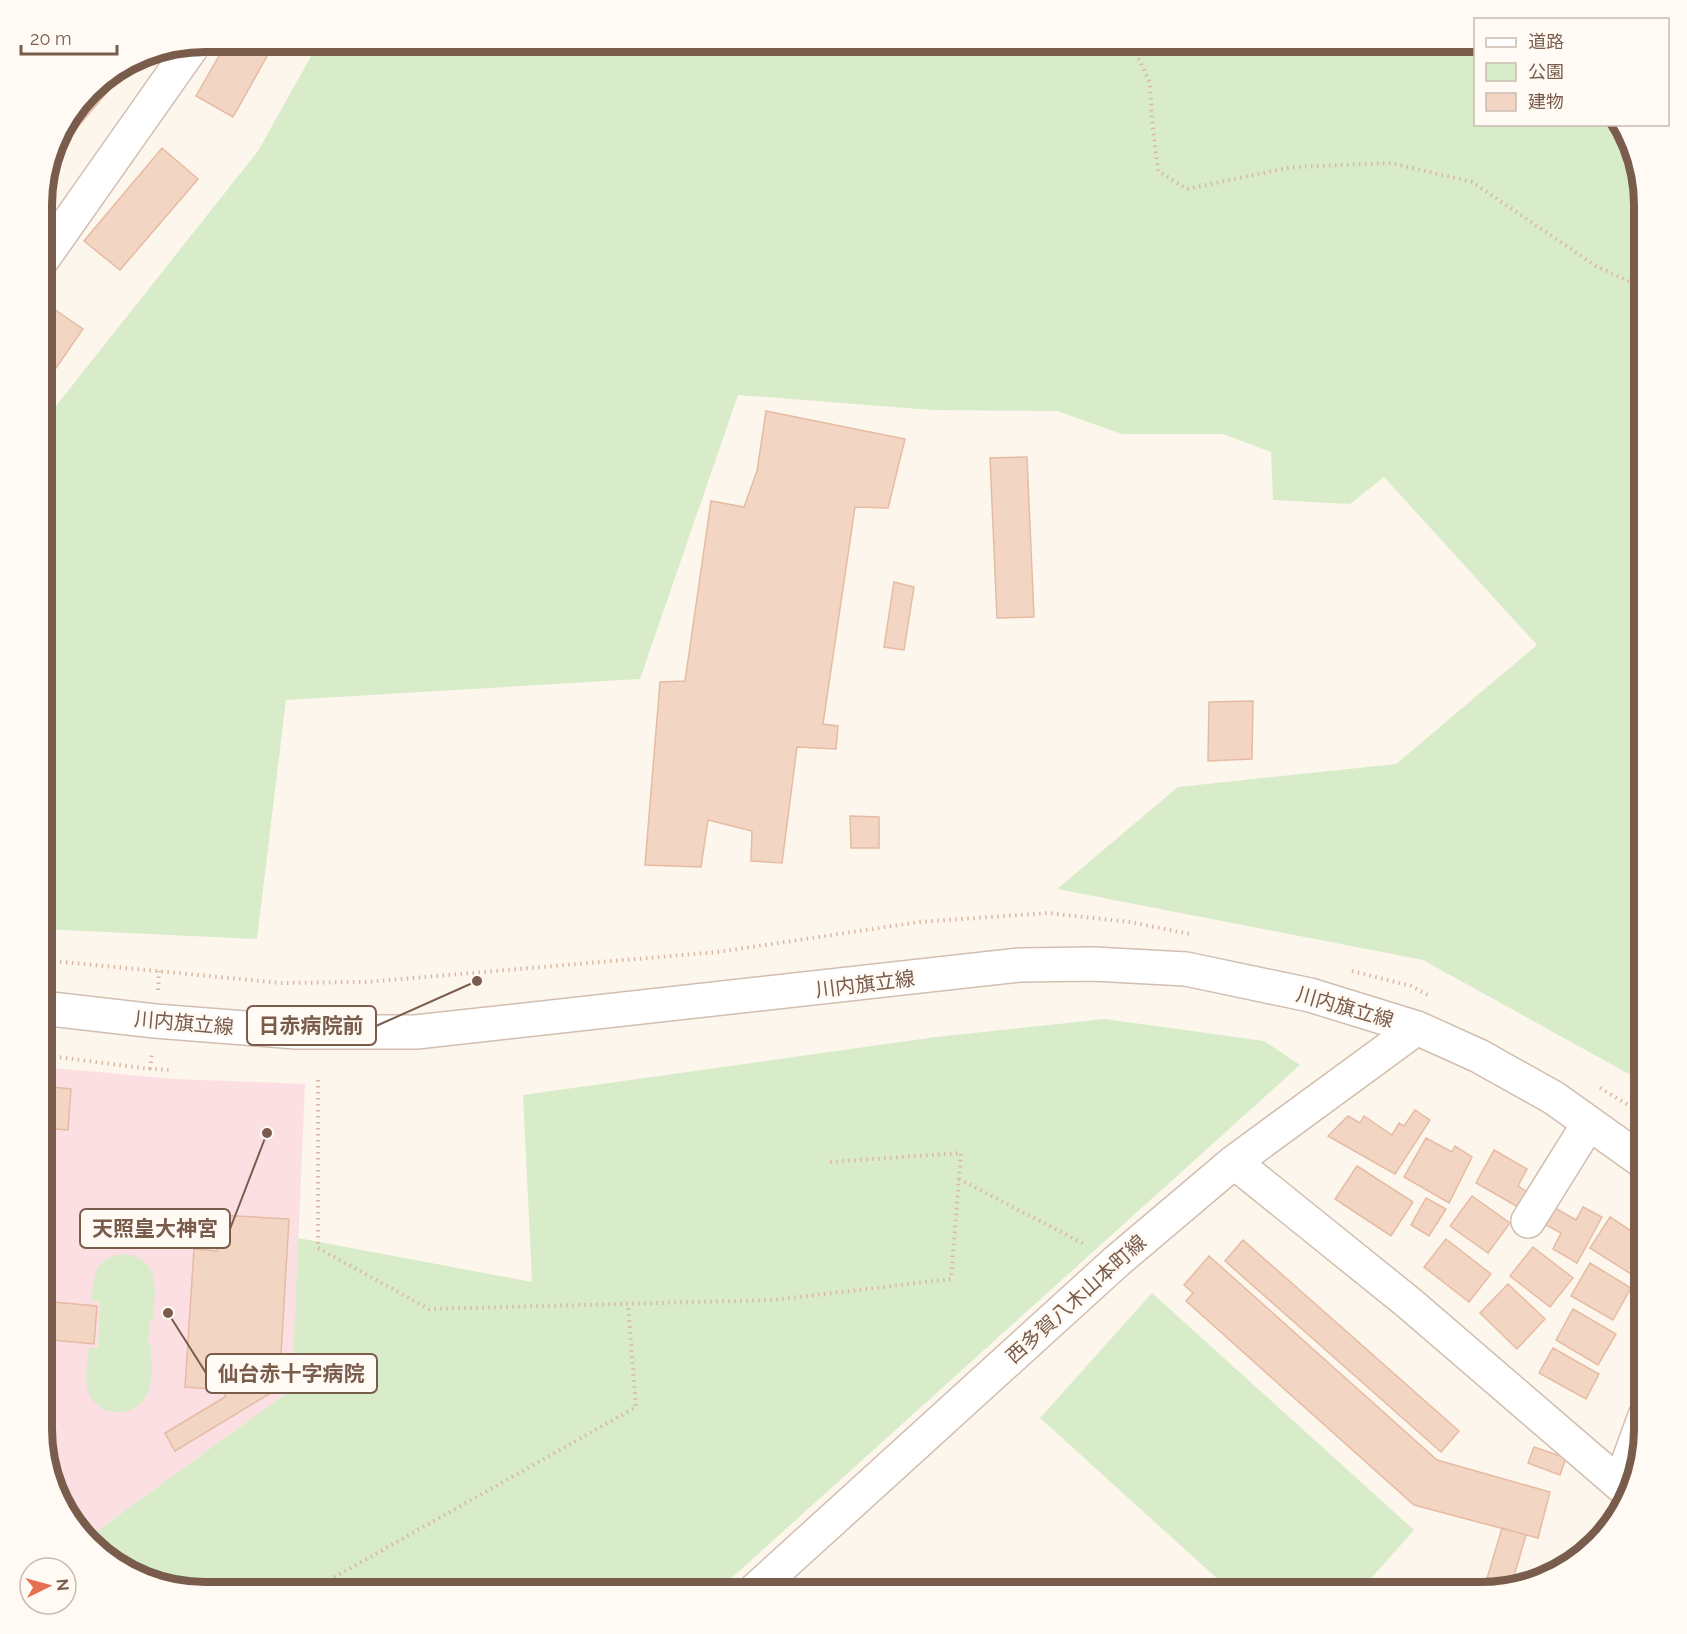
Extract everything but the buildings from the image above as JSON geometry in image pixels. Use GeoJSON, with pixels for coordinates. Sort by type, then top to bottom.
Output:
{"type":"FeatureCollection","features":[{"type":"Feature","properties":{"kind":"street"},"geometry":{"type":"LineString","coordinates":[[53,244],[187,54]]}},
{"type":"Feature","properties":{"kind":"street","name":"川内旗立線"},"geometry":{"type":"LineString","coordinates":[[52,1009],[155,1021],[296,1032],[416,1032],[793,992],[1020,965],[1094,964],[1186,969],[1310,995],[1417,1028],[1488,1061],[1554,1098],[1634,1155]]}},
{"type":"Feature","properties":{"kind":"street","name":"西多賀八木山本町線"},"geometry":{"type":"LineString","coordinates":[[764,1582],[1117,1261],[1234,1162],[1417,1028]]}},
{"type":"Feature","properties":{"kind":"street"},"geometry":{"type":"LineString","coordinates":[[1528,1221],[1589,1123]]}},
{"type":"Feature","properties":{"kind":"street"},"geometry":{"type":"LineString","coordinates":[[1234,1162],[1409,1302],[1623,1487]]}},
{"type":"Feature","properties":{"kind":"path"},"geometry":{"type":"LineString","coordinates":[[1136,53],[1150,82],[1158,171],[1187,189],[1292,168],[1391,163],[1472,183],[1596,266],[1634,284]]}},
{"type":"Feature","properties":{"kind":"path"},"geometry":{"type":"LineString","coordinates":[[158,990],[159,971]]}},
{"type":"Feature","properties":{"kind":"path"},"geometry":{"type":"LineString","coordinates":[[150,1069],[152,1054]]}},
{"type":"Feature","properties":{"kind":"path"},"geometry":{"type":"LineString","coordinates":[[52,1056],[173,1070]]}},
{"type":"Feature","properties":{"kind":"path"},"geometry":{"type":"LineString","coordinates":[[318,1080],[318,1248],[429,1309],[773,1300],[951,1279],[961,1154],[829,1162]]}},
{"type":"Feature","properties":{"kind":"path"},"geometry":{"type":"LineString","coordinates":[[958,1179],[1117,1261]]}},
{"type":"Feature","properties":{"kind":"path"},"geometry":{"type":"LineString","coordinates":[[326,1582],[636,1407],[628,1304]]}},
{"type":"Feature","properties":{"kind":"shaded area"},"geometry":{"type":"Polygon","coordinates":[[[52,1068],[175,1079],[305,1084],[292,1389],[94,1533],[84,1522],[64,1487],[55,1458],[52,1429],[52,1068]]]}},
{"type":"Feature","properties":{"kind":"green space"},"geometry":{"type":"Polygon","coordinates":[[[313,52],[1474,53],[1474,126],[1612,126],[1626,156],[1632,176],[1634,195],[1634,1077],[1423,960],[1057,889],[1178,787],[1396,764],[1537,645],[1384,477],[1350,504],[1273,500],[1271,452],[1223,434],[1122,434],[1057,411],[932,410],[738,395],[640,679],[286,700],[257,939],[52,929],[53,410],[258,151],[313,52]]]}},
{"type":"Feature","properties":{"kind":"green space"},"geometry":{"type":"Polygon","coordinates":[[[1105,1019],[1264,1041],[1300,1065],[727,1582],[205,1582],[176,1579],[147,1570],[112,1550],[94,1533],[292,1389],[298,1238],[532,1282],[523,1095],[936,1037],[1105,1019]]]}},
{"type":"Feature","properties":{"kind":"green space"},"geometry":{"type":"Polygon","coordinates":[[[123,1254],[136,1257],[150,1269],[155,1287],[155,1298],[148,1344],[151,1345],[152,1364],[149,1390],[141,1403],[134,1408],[117,1412],[101,1408],[94,1402],[87,1389],[86,1377],[89,1348],[98,1348],[100,1302],[92,1301],[97,1270],[106,1260],[123,1254]]]}},
{"type":"Feature","properties":{"kind":"green space"},"geometry":{"type":"Polygon","coordinates":[[[1152,1293],[1414,1530],[1368,1582],[1221,1582],[1040,1418],[1152,1293]]]}},
{"type":"Feature","properties":{"kind":"place","name":"日赤病院前"},"geometry":{"type":"Point","coordinates":[477,981]}},
{"type":"Feature","properties":{"kind":"place","name":"天照皇大神宮"},"geometry":{"type":"Point","coordinates":[267,1133]}},
{"type":"Feature","properties":{"kind":"place","name":"仙台赤十字病院"},"geometry":{"type":"Point","coordinates":[168,1313]}}]}
